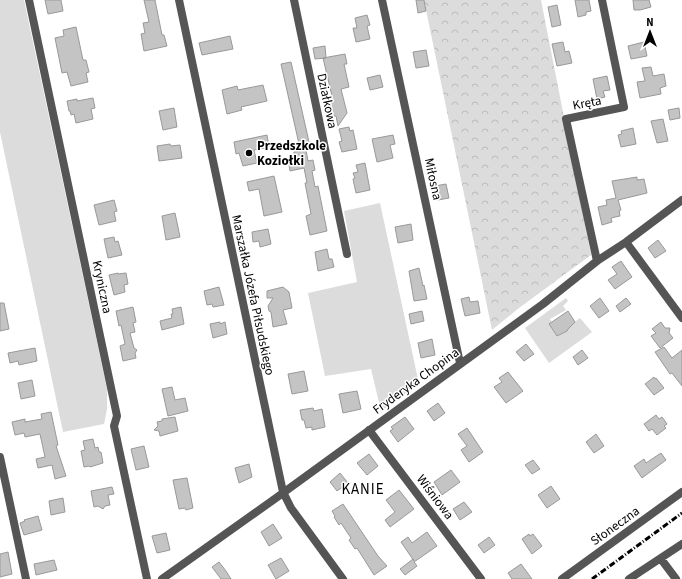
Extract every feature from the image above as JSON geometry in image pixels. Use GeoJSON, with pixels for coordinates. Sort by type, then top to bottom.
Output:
{"type":"FeatureCollection","features":[{"type":"Feature","properties":{"kind":"street","name":"Kryniczna"},"geometry":{"type":"LineString","coordinates":[[29,0],[117,416],[114,426],[148,579]]}},
{"type":"Feature","properties":{"kind":"street","name":"Marszałka Józefa Piłsudskiego"},"geometry":{"type":"LineString","coordinates":[[179,0],[283,492],[291,508],[343,579]]}},
{"type":"Feature","properties":{"kind":"street","name":"Działkowa"},"geometry":{"type":"LineString","coordinates":[[294,0],[346,254]]}},
{"type":"Feature","properties":{"kind":"street","name":"Miłosna"},"geometry":{"type":"LineString","coordinates":[[382,0],[460,363]]}},
{"type":"Feature","properties":{"kind":"street","name":"Kręta"},"geometry":{"type":"LineString","coordinates":[[598,261],[566,119],[624,107],[602,0]]}},
{"type":"Feature","properties":{"kind":"street","name":"Fryderyka Chopina"},"geometry":{"type":"LineString","coordinates":[[162,579],[369,430],[682,200]]}},
{"type":"Feature","properties":{"kind":"street"},"geometry":{"type":"LineString","coordinates":[[626,242],[682,318]]}},
{"type":"Feature","properties":{"kind":"street","name":"Wiśniowa"},"geometry":{"type":"LineString","coordinates":[[369,430],[481,579]]}},
{"type":"Feature","properties":{"kind":"street"},"geometry":{"type":"LineString","coordinates":[[0,457],[26,579]]}},
{"type":"Feature","properties":{"kind":"street","name":"Słoneczna"},"geometry":{"type":"LineString","coordinates":[[562,579],[682,492]]}},
{"type":"Feature","properties":{"kind":"street"},"geometry":{"type":"LineString","coordinates":[[629,579],[682,544]]}},
{"type":"Feature","properties":{"kind":"street"},"geometry":{"type":"LineString","coordinates":[[661,559],[676,579]]}},
{"type":"Feature","properties":{"kind":"green space"},"geometry":{"type":"Polygon","coordinates":[[[0,0],[24,0],[107,389],[107,409],[104,424],[63,432],[0,132],[0,0]]]}},
{"type":"Feature","properties":{"kind":"green space"},"geometry":{"type":"Polygon","coordinates":[[[424,0],[541,0],[591,255],[519,308],[492,330],[424,0]]]}},
{"type":"Feature","properties":{"kind":"green space"},"geometry":{"type":"Polygon","coordinates":[[[380,203],[419,384],[381,411],[371,369],[325,376],[308,293],[357,282],[344,211],[380,203]]]}},
{"type":"Feature","properties":{"kind":"green space"},"geometry":{"type":"Polygon","coordinates":[[[566,298],[568,301],[563,306],[566,310],[550,319],[552,322],[549,325],[557,336],[567,331],[570,326],[580,318],[592,332],[549,363],[525,328],[566,298]]]}},
{"type":"Feature","properties":{"kind":"building"},"geometry":{"type":"Polygon","coordinates":[[[45,0],[61,0],[63,11],[48,14],[45,0]]]}},
{"type":"Feature","properties":{"kind":"building"},"geometry":{"type":"Polygon","coordinates":[[[144,0],[155,0],[162,35],[164,35],[167,46],[144,51],[141,34],[145,33],[143,23],[149,22],[144,0]]]}},
{"type":"Feature","properties":{"kind":"building"},"geometry":{"type":"Polygon","coordinates":[[[416,0],[424,0],[426,11],[418,13],[416,0]]]}},
{"type":"Feature","properties":{"kind":"building"},"geometry":{"type":"Polygon","coordinates":[[[575,0],[589,0],[591,11],[586,12],[586,15],[578,17],[575,0]]]}},
{"type":"Feature","properties":{"kind":"building"},"geometry":{"type":"Polygon","coordinates":[[[633,0],[649,0],[651,7],[634,10],[633,0]]]}},
{"type":"Feature","properties":{"kind":"building"},"geometry":{"type":"Polygon","coordinates":[[[557,5],[561,25],[552,27],[548,7],[557,5]]]}},
{"type":"Feature","properties":{"kind":"building"},"geometry":{"type":"Polygon","coordinates":[[[367,15],[370,25],[367,26],[370,39],[356,42],[353,28],[357,28],[355,18],[367,15]]]}},
{"type":"Feature","properties":{"kind":"building"},"geometry":{"type":"Polygon","coordinates":[[[76,27],[83,60],[86,60],[89,72],[86,73],[88,82],[71,86],[67,72],[62,73],[55,38],[64,36],[63,30],[76,27]]]}},
{"type":"Feature","properties":{"kind":"building"},"geometry":{"type":"Polygon","coordinates":[[[230,36],[233,49],[202,55],[199,43],[230,36]]]}},
{"type":"Feature","properties":{"kind":"building"},"geometry":{"type":"Polygon","coordinates":[[[563,42],[565,52],[569,51],[572,63],[557,66],[552,44],[563,42]]]}},
{"type":"Feature","properties":{"kind":"building"},"geometry":{"type":"Polygon","coordinates":[[[644,42],[647,56],[631,59],[628,46],[644,42]]]}},
{"type":"Feature","properties":{"kind":"building"},"geometry":{"type":"Polygon","coordinates":[[[325,46],[326,58],[315,59],[313,48],[325,46]]]}},
{"type":"Feature","properties":{"kind":"building"},"geometry":{"type":"Polygon","coordinates":[[[426,50],[429,66],[416,68],[413,52],[426,50]]]}},
{"type":"Feature","properties":{"kind":"building"},"geometry":{"type":"Polygon","coordinates":[[[345,54],[347,64],[344,64],[349,87],[341,89],[347,113],[338,126],[336,116],[333,116],[332,111],[328,110],[326,97],[332,96],[323,58],[345,54]]]}},
{"type":"Feature","properties":{"kind":"building"},"geometry":{"type":"Polygon","coordinates":[[[291,62],[309,142],[299,144],[281,64],[291,62]]]}},
{"type":"Feature","properties":{"kind":"building"},"geometry":{"type":"Polygon","coordinates":[[[651,67],[653,76],[664,74],[666,86],[660,88],[661,94],[640,98],[637,82],[645,81],[642,68],[651,67]]]}},
{"type":"Feature","properties":{"kind":"building"},"geometry":{"type":"Polygon","coordinates":[[[380,75],[383,87],[370,90],[367,78],[380,75]]]}},
{"type":"Feature","properties":{"kind":"building"},"geometry":{"type":"Polygon","coordinates":[[[607,76],[610,90],[603,91],[605,97],[597,99],[593,79],[607,76]]]}},
{"type":"Feature","properties":{"kind":"building"},"geometry":{"type":"Polygon","coordinates":[[[263,85],[267,101],[241,107],[242,110],[227,114],[222,90],[237,86],[238,90],[263,85]]]}},
{"type":"Feature","properties":{"kind":"building"},"geometry":{"type":"Polygon","coordinates":[[[93,98],[95,108],[91,109],[93,119],[76,123],[74,114],[71,115],[69,111],[67,101],[93,98]]]}},
{"type":"Feature","properties":{"kind":"building"},"geometry":{"type":"Polygon","coordinates":[[[174,108],[177,127],[163,130],[159,111],[174,108]]]}},
{"type":"Feature","properties":{"kind":"building"},"geometry":{"type":"Polygon","coordinates":[[[679,108],[680,118],[670,120],[668,110],[679,108]]]}},
{"type":"Feature","properties":{"kind":"building"},"geometry":{"type":"Polygon","coordinates":[[[663,119],[668,141],[657,143],[651,121],[663,119]]]}},
{"type":"Feature","properties":{"kind":"building"},"geometry":{"type":"Polygon","coordinates":[[[349,127],[350,131],[353,130],[357,149],[342,152],[339,142],[342,141],[339,129],[349,127]]]}},
{"type":"Feature","properties":{"kind":"building"},"geometry":{"type":"Polygon","coordinates":[[[633,128],[636,144],[621,147],[618,135],[622,134],[621,131],[633,128]]]}},
{"type":"Feature","properties":{"kind":"building"},"geometry":{"type":"Polygon","coordinates":[[[267,135],[269,147],[254,150],[257,163],[243,166],[239,153],[236,154],[234,142],[267,135]]]}},
{"type":"Feature","properties":{"kind":"building"},"geometry":{"type":"Polygon","coordinates":[[[393,135],[395,144],[390,145],[393,158],[377,162],[372,139],[393,135]]]}},
{"type":"Feature","properties":{"kind":"building"},"geometry":{"type":"Polygon","coordinates":[[[170,144],[171,146],[180,145],[182,158],[159,161],[157,146],[170,144]]]}},
{"type":"Feature","properties":{"kind":"building"},"geometry":{"type":"Polygon","coordinates":[[[306,150],[308,161],[313,160],[315,170],[312,171],[315,187],[318,186],[327,231],[310,235],[306,216],[311,214],[305,183],[307,183],[304,168],[290,171],[288,158],[294,157],[294,152],[306,150]]]}},
{"type":"Feature","properties":{"kind":"building"},"geometry":{"type":"Polygon","coordinates":[[[365,163],[370,190],[356,193],[353,179],[355,178],[353,173],[358,172],[356,165],[365,163]]]}},
{"type":"Feature","properties":{"kind":"building"},"geometry":{"type":"Polygon","coordinates":[[[274,176],[282,212],[264,216],[259,189],[249,191],[247,182],[274,176]]]}},
{"type":"Feature","properties":{"kind":"building"},"geometry":{"type":"Polygon","coordinates":[[[637,177],[637,180],[644,179],[647,193],[618,200],[621,210],[619,211],[620,216],[611,218],[612,222],[602,225],[598,207],[607,205],[606,200],[616,198],[612,181],[637,177]]]}},
{"type":"Feature","properties":{"kind":"building"},"geometry":{"type":"Polygon","coordinates":[[[446,184],[449,198],[438,200],[435,186],[446,184]]]}},
{"type":"Feature","properties":{"kind":"building"},"geometry":{"type":"Polygon","coordinates":[[[114,200],[117,211],[114,212],[116,221],[99,225],[94,205],[114,200]]]}},
{"type":"Feature","properties":{"kind":"building"},"geometry":{"type":"Polygon","coordinates":[[[175,213],[180,237],[166,240],[162,216],[175,213]]]}},
{"type":"Feature","properties":{"kind":"building"},"geometry":{"type":"Polygon","coordinates":[[[411,224],[413,240],[398,243],[395,227],[411,224]]]}},
{"type":"Feature","properties":{"kind":"building"},"geometry":{"type":"Polygon","coordinates":[[[268,229],[271,244],[260,247],[259,241],[253,242],[252,232],[268,229]]]}},
{"type":"Feature","properties":{"kind":"building"},"geometry":{"type":"Polygon","coordinates":[[[114,237],[115,242],[118,241],[122,255],[108,258],[104,239],[114,237]]]}},
{"type":"Feature","properties":{"kind":"building"},"geometry":{"type":"Polygon","coordinates":[[[658,240],[666,251],[655,258],[648,248],[658,240]]]}},
{"type":"Feature","properties":{"kind":"building"},"geometry":{"type":"Polygon","coordinates":[[[327,249],[329,259],[332,259],[334,267],[318,271],[315,252],[327,249]]]}},
{"type":"Feature","properties":{"kind":"building"},"geometry":{"type":"Polygon","coordinates":[[[621,261],[632,277],[615,289],[608,280],[617,274],[612,267],[621,261]]]}},
{"type":"Feature","properties":{"kind":"building"},"geometry":{"type":"Polygon","coordinates":[[[419,268],[427,299],[414,301],[409,271],[419,268]]]}},
{"type":"Feature","properties":{"kind":"building"},"geometry":{"type":"Polygon","coordinates":[[[126,273],[128,284],[124,285],[125,292],[114,295],[109,275],[126,273]]]}},
{"type":"Feature","properties":{"kind":"building"},"geometry":{"type":"Polygon","coordinates":[[[219,287],[224,305],[213,307],[212,304],[207,305],[204,291],[219,287]]]}},
{"type":"Feature","properties":{"kind":"building"},"geometry":{"type":"Polygon","coordinates":[[[283,287],[289,292],[292,308],[283,310],[287,324],[273,327],[271,312],[269,311],[268,306],[273,298],[267,298],[267,291],[283,287]]]}},
{"type":"Feature","properties":{"kind":"building"},"geometry":{"type":"Polygon","coordinates":[[[469,297],[470,302],[478,301],[480,313],[465,316],[461,299],[469,297]]]}},
{"type":"Feature","properties":{"kind":"building"},"geometry":{"type":"Polygon","coordinates":[[[600,298],[609,311],[599,318],[590,306],[600,298]]]}},
{"type":"Feature","properties":{"kind":"building"},"geometry":{"type":"Polygon","coordinates":[[[626,298],[631,304],[620,312],[616,306],[626,298]]]}},
{"type":"Feature","properties":{"kind":"building"},"geometry":{"type":"Polygon","coordinates":[[[0,303],[4,303],[9,329],[0,331],[0,303]]]}},
{"type":"Feature","properties":{"kind":"building"},"geometry":{"type":"Polygon","coordinates":[[[133,307],[136,322],[133,323],[135,332],[130,333],[134,348],[137,350],[135,353],[136,358],[123,361],[120,346],[125,344],[116,311],[133,307]]]}},
{"type":"Feature","properties":{"kind":"building"},"geometry":{"type":"Polygon","coordinates":[[[181,307],[184,324],[162,330],[160,321],[172,318],[172,309],[181,307]]]}},
{"type":"Feature","properties":{"kind":"building"},"geometry":{"type":"Polygon","coordinates":[[[422,311],[424,321],[411,324],[409,314],[422,311]]]}},
{"type":"Feature","properties":{"kind":"building"},"geometry":{"type":"Polygon","coordinates":[[[568,311],[575,322],[567,331],[557,336],[549,324],[568,311]]]}},
{"type":"Feature","properties":{"kind":"building"},"geometry":{"type":"Polygon","coordinates":[[[220,322],[220,324],[225,322],[227,334],[213,338],[210,324],[220,322]]]}},
{"type":"Feature","properties":{"kind":"building"},"geometry":{"type":"Polygon","coordinates":[[[661,322],[665,328],[670,328],[669,333],[673,338],[660,348],[651,336],[656,333],[652,329],[661,322]]]}},
{"type":"Feature","properties":{"kind":"building"},"geometry":{"type":"Polygon","coordinates":[[[432,339],[435,355],[421,358],[418,343],[432,339]]]}},
{"type":"Feature","properties":{"kind":"building"},"geometry":{"type":"Polygon","coordinates":[[[526,344],[534,354],[524,361],[516,352],[526,344]]]}},
{"type":"Feature","properties":{"kind":"building"},"geometry":{"type":"Polygon","coordinates":[[[664,347],[672,358],[682,350],[682,386],[672,373],[670,374],[655,352],[664,347]]]}},
{"type":"Feature","properties":{"kind":"building"},"geometry":{"type":"Polygon","coordinates":[[[35,348],[37,361],[19,365],[18,361],[10,363],[8,353],[35,348]]]}},
{"type":"Feature","properties":{"kind":"building"},"geometry":{"type":"Polygon","coordinates":[[[582,350],[588,358],[578,365],[573,357],[582,350]]]}},
{"type":"Feature","properties":{"kind":"building"},"geometry":{"type":"Polygon","coordinates":[[[304,371],[308,391],[292,394],[288,374],[304,371]]]}},
{"type":"Feature","properties":{"kind":"building"},"geometry":{"type":"Polygon","coordinates":[[[508,372],[523,391],[506,403],[494,387],[502,382],[499,378],[508,372]]]}},
{"type":"Feature","properties":{"kind":"building"},"geometry":{"type":"Polygon","coordinates":[[[654,377],[664,388],[654,395],[645,384],[654,377]]]}},
{"type":"Feature","properties":{"kind":"building"},"geometry":{"type":"Polygon","coordinates":[[[32,380],[35,396],[21,399],[18,383],[32,380]]]}},
{"type":"Feature","properties":{"kind":"building"},"geometry":{"type":"Polygon","coordinates":[[[172,387],[175,400],[185,398],[188,411],[168,416],[162,389],[172,387]]]}},
{"type":"Feature","properties":{"kind":"building"},"geometry":{"type":"Polygon","coordinates":[[[357,391],[361,409],[343,413],[339,394],[357,391]]]}},
{"type":"Feature","properties":{"kind":"building"},"geometry":{"type":"Polygon","coordinates":[[[438,403],[445,413],[434,421],[427,411],[438,403]]]}},
{"type":"Feature","properties":{"kind":"building"},"geometry":{"type":"Polygon","coordinates":[[[313,408],[314,411],[322,409],[325,427],[312,430],[312,427],[306,428],[304,420],[302,420],[300,410],[313,408]]]}},
{"type":"Feature","properties":{"kind":"building"},"geometry":{"type":"Polygon","coordinates":[[[51,412],[58,445],[56,446],[66,476],[55,479],[52,465],[38,468],[36,459],[45,457],[40,434],[25,437],[24,433],[15,435],[12,422],[25,419],[25,422],[42,419],[41,414],[51,412]]]}},
{"type":"Feature","properties":{"kind":"building"},"geometry":{"type":"Polygon","coordinates":[[[656,415],[659,419],[662,417],[667,424],[664,426],[666,428],[657,435],[652,429],[649,431],[644,424],[656,415]]]}},
{"type":"Feature","properties":{"kind":"building"},"geometry":{"type":"Polygon","coordinates":[[[175,417],[178,431],[160,436],[159,431],[154,430],[158,426],[157,422],[162,421],[162,419],[175,417]]]}},
{"type":"Feature","properties":{"kind":"building"},"geometry":{"type":"Polygon","coordinates":[[[405,417],[414,429],[398,442],[390,431],[393,429],[391,427],[405,417]]]}},
{"type":"Feature","properties":{"kind":"building"},"geometry":{"type":"Polygon","coordinates":[[[467,428],[483,452],[469,462],[461,450],[467,446],[458,434],[467,428]]]}},
{"type":"Feature","properties":{"kind":"building"},"geometry":{"type":"Polygon","coordinates":[[[596,434],[604,446],[594,453],[586,442],[596,434]]]}},
{"type":"Feature","properties":{"kind":"building"},"geometry":{"type":"Polygon","coordinates":[[[93,439],[95,448],[98,447],[99,452],[101,452],[103,463],[90,467],[84,467],[81,451],[85,450],[83,441],[93,439]]]}},
{"type":"Feature","properties":{"kind":"building"},"geometry":{"type":"Polygon","coordinates":[[[144,446],[149,467],[136,470],[131,449],[144,446]]]}},
{"type":"Feature","properties":{"kind":"building"},"geometry":{"type":"Polygon","coordinates":[[[661,453],[666,460],[642,478],[634,466],[644,459],[646,463],[661,453]]]}},
{"type":"Feature","properties":{"kind":"building"},"geometry":{"type":"Polygon","coordinates":[[[369,454],[378,466],[367,475],[357,463],[369,454]]]}},
{"type":"Feature","properties":{"kind":"building"},"geometry":{"type":"Polygon","coordinates":[[[533,460],[540,469],[532,474],[525,465],[533,460]]]}},
{"type":"Feature","properties":{"kind":"building"},"geometry":{"type":"Polygon","coordinates":[[[249,464],[252,477],[239,483],[235,468],[249,464]]]}},
{"type":"Feature","properties":{"kind":"building"},"geometry":{"type":"Polygon","coordinates":[[[451,470],[460,482],[442,495],[434,482],[451,470]]]}},
{"type":"Feature","properties":{"kind":"building"},"geometry":{"type":"Polygon","coordinates":[[[340,473],[348,483],[337,491],[330,482],[340,473]]]}},
{"type":"Feature","properties":{"kind":"building"},"geometry":{"type":"Polygon","coordinates":[[[187,478],[193,508],[186,510],[185,508],[179,509],[173,480],[187,478]]]}},
{"type":"Feature","properties":{"kind":"building"},"geometry":{"type":"Polygon","coordinates":[[[551,486],[560,499],[547,508],[538,495],[551,486]]]}},
{"type":"Feature","properties":{"kind":"building"},"geometry":{"type":"Polygon","coordinates":[[[112,487],[114,494],[108,495],[110,505],[105,506],[103,509],[98,506],[94,507],[91,491],[112,487]]]}},
{"type":"Feature","properties":{"kind":"building"},"geometry":{"type":"Polygon","coordinates":[[[399,490],[414,509],[390,527],[385,520],[395,512],[386,500],[399,490]]]}},
{"type":"Feature","properties":{"kind":"building"},"geometry":{"type":"Polygon","coordinates":[[[63,498],[65,512],[51,515],[49,501],[63,498]]]}},
{"type":"Feature","properties":{"kind":"building"},"geometry":{"type":"Polygon","coordinates":[[[464,502],[472,512],[460,520],[453,509],[464,502]]]}},
{"type":"Feature","properties":{"kind":"building"},"geometry":{"type":"Polygon","coordinates":[[[343,504],[378,556],[387,566],[374,575],[357,548],[355,549],[349,540],[351,538],[341,523],[339,525],[334,517],[335,516],[332,511],[343,504]]]}},
{"type":"Feature","properties":{"kind":"building"},"geometry":{"type":"Polygon","coordinates":[[[38,516],[42,530],[24,535],[20,523],[25,521],[24,520],[38,516]]]}},
{"type":"Feature","properties":{"kind":"building"},"geometry":{"type":"Polygon","coordinates":[[[273,524],[282,538],[269,546],[261,532],[273,524]]]}},
{"type":"Feature","properties":{"kind":"building"},"geometry":{"type":"Polygon","coordinates":[[[427,532],[437,546],[414,562],[417,566],[405,575],[400,569],[413,559],[401,542],[408,537],[412,543],[427,532]]]}},
{"type":"Feature","properties":{"kind":"building"},"geometry":{"type":"Polygon","coordinates":[[[166,533],[170,550],[157,553],[152,536],[166,533]]]}},
{"type":"Feature","properties":{"kind":"building"},"geometry":{"type":"Polygon","coordinates":[[[529,534],[530,536],[533,534],[542,546],[532,554],[522,539],[529,534]]]}},
{"type":"Feature","properties":{"kind":"building"},"geometry":{"type":"Polygon","coordinates":[[[489,537],[495,545],[484,553],[478,545],[489,537]]]}},
{"type":"Feature","properties":{"kind":"building"},"geometry":{"type":"Polygon","coordinates":[[[8,552],[12,574],[0,577],[0,554],[8,552]]]}},
{"type":"Feature","properties":{"kind":"building"},"geometry":{"type":"Polygon","coordinates":[[[281,558],[289,571],[276,579],[268,565],[281,558]]]}},
{"type":"Feature","properties":{"kind":"building"},"geometry":{"type":"Polygon","coordinates":[[[54,560],[57,570],[36,575],[34,564],[54,560]]]}},
{"type":"Feature","properties":{"kind":"building"},"geometry":{"type":"Polygon","coordinates":[[[219,562],[231,579],[221,579],[212,567],[219,562]]]}},
{"type":"Feature","properties":{"kind":"building"},"geometry":{"type":"Polygon","coordinates":[[[521,564],[532,579],[512,579],[508,573],[521,564]]]}},
{"type":"Feature","properties":{"kind":"railway"},"geometry":{"type":"LineString","coordinates":[[592,579],[682,513]]}},
{"type":"Feature","properties":{"kind":"place","name":"Przedszkole Koziołki"},"geometry":{"type":"Point","coordinates":[249,153]}},
{"type":"Feature","properties":{"kind":"district","name":"KANIE"},"geometry":{"type":"Point","coordinates":[363,489]}}]}
